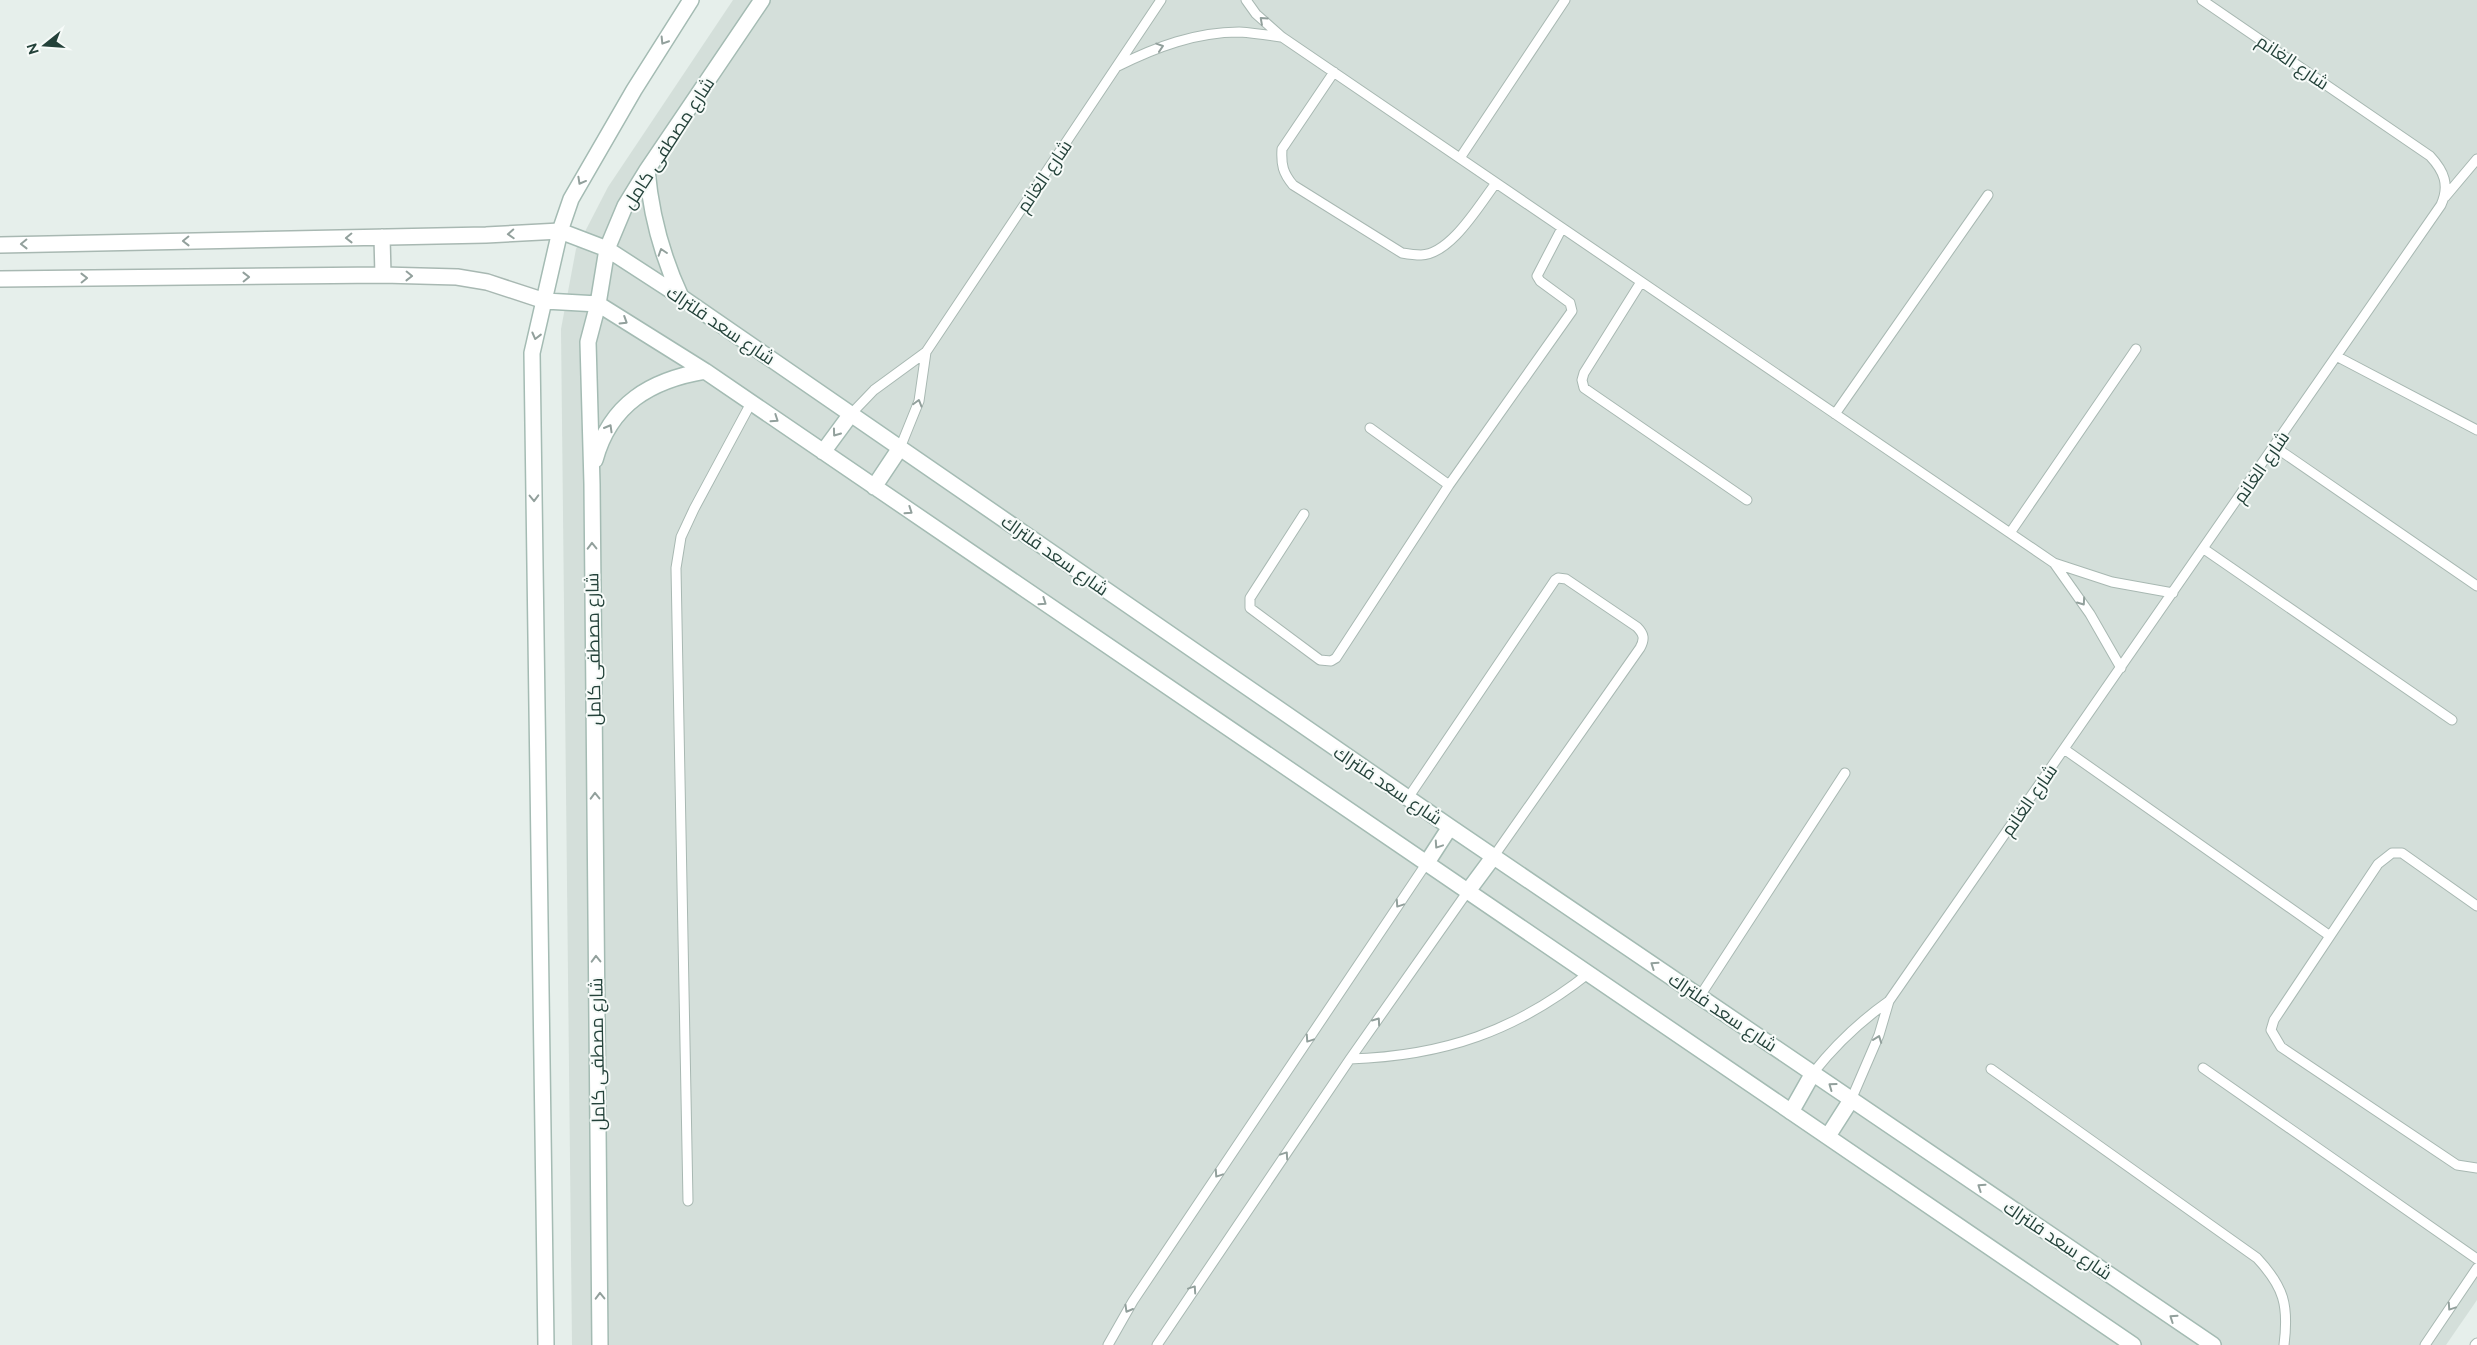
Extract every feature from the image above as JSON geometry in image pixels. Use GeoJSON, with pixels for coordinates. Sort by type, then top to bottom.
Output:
{"type":"FeatureCollection","features":[{"type":"Feature","properties":{"kind":"street"},"geometry":{"type":"LineString","coordinates":[[546,1345],[532,353],[560,231],[571,199],[597,152],[691,0]]}},
{"type":"Feature","properties":{"kind":"street","name":"شارع مصطفى كامل"},"geometry":{"type":"LineString","coordinates":[[600,1345],[592,473],[588,342],[598,304],[607,249],[625,206],[646,170],[762,0]]}},
{"type":"Feature","properties":{"kind":"street"},"geometry":{"type":"LineString","coordinates":[[646,170],[657,236],[667,267],[681,297]]}},
{"type":"Feature","properties":{"kind":"street"},"geometry":{"type":"LineString","coordinates":[[0,245],[511,235],[560,231]]}},
{"type":"Feature","properties":{"kind":"street","name":"شارع سعد فلتراك"},"geometry":{"type":"LineString","coordinates":[[560,231],[607,249],[681,297],[1450,827],[2214,1345]]}},
{"type":"Feature","properties":{"kind":"street"},"geometry":{"type":"LineString","coordinates":[[382,237],[383,275]]}},
{"type":"Feature","properties":{"kind":"street"},"geometry":{"type":"LineString","coordinates":[[0,279],[383,275],[458,277],[502,286],[545,301],[598,304],[705,371],[2133,1345]]}},
{"type":"Feature","properties":{"kind":"street"},"geometry":{"type":"LineString","coordinates":[[592,473],[599,446],[612,422],[630,402],[652,386],[678,376],[705,371]]}},
{"type":"Feature","properties":{"kind":"street"},"geometry":{"type":"LineString","coordinates":[[823,452],[850,414]]}},
{"type":"Feature","properties":{"kind":"street"},"geometry":{"type":"LineString","coordinates":[[874,487],[900,448]]}},
{"type":"Feature","properties":{"kind":"street"},"geometry":{"type":"LineString","coordinates":[[1426,864],[1450,827]]}},
{"type":"Feature","properties":{"kind":"street"},"geometry":{"type":"LineString","coordinates":[[1468,891],[1494,856]]}},
{"type":"Feature","properties":{"kind":"street"},"geometry":{"type":"LineString","coordinates":[[1791,1112],[1813,1073]]}},
{"type":"Feature","properties":{"kind":"street"},"geometry":{"type":"LineString","coordinates":[[1828,1136],[1851,1100]]}},
{"type":"Feature","properties":{"kind":"lane","name":"شارع الغانم"},"geometry":{"type":"LineString","coordinates":[[850,414],[874,390],[926,352],[1161,0]]}},
{"type":"Feature","properties":{"kind":"lane"},"geometry":{"type":"LineString","coordinates":[[1246,0],[1256,14],[1282,37],[2054,563],[2112,582],[2173,593]]}},
{"type":"Feature","properties":{"kind":"lane"},"geometry":{"type":"LineString","coordinates":[[1460,158],[1565,0]]}},
{"type":"Feature","properties":{"kind":"lane","name":"شارع الغانم"},"geometry":{"type":"LineString","coordinates":[[1851,1100],[1880,1035],[1890,1001],[2338,357],[2441,206],[2445,197],[2446,181],[2440,167],[2430,156],[2202,0]]}},
{"type":"Feature","properties":{"kind":"lane"},"geometry":{"type":"LineString","coordinates":[[1116,67],[1155,48],[1196,36],[1239,32],[1282,37]]}},
{"type":"Feature","properties":{"kind":"lane"},"geometry":{"type":"LineString","coordinates":[[1334,72],[1282,149],[1281,162],[1285,175],[1293,185],[1402,253],[1423,255],[1442,248],[1457,233],[1496,183]]}},
{"type":"Feature","properties":{"kind":"lane"},"geometry":{"type":"LineString","coordinates":[[2445,197],[2477,159]]}},
{"type":"Feature","properties":{"kind":"lane"},"geometry":{"type":"LineString","coordinates":[[1835,414],[1988,195]]}},
{"type":"Feature","properties":{"kind":"lane"},"geometry":{"type":"LineString","coordinates":[[1304,514],[1250,598],[1250,608],[1320,660],[1331,661],[1336,658],[1449,485],[1572,311],[1570,303],[1540,281],[1537,276],[1562,228]]}},
{"type":"Feature","properties":{"kind":"lane"},"geometry":{"type":"LineString","coordinates":[[1641,282],[1584,373],[1582,380],[1584,388],[1747,500]]}},
{"type":"Feature","properties":{"kind":"lane"},"geometry":{"type":"LineString","coordinates":[[2010,533],[2136,349]]}},
{"type":"Feature","properties":{"kind":"lane","name":"شارع الغانم"},"geometry":{"type":"LineString","coordinates":[[900,448],[919,401],[926,352]]}},
{"type":"Feature","properties":{"kind":"lane"},"geometry":{"type":"LineString","coordinates":[[2338,357],[2477,430]]}},
{"type":"Feature","properties":{"kind":"lane"},"geometry":{"type":"LineString","coordinates":[[688,1201],[676,568],[681,537],[752,403]]}},
{"type":"Feature","properties":{"kind":"lane"},"geometry":{"type":"LineString","coordinates":[[1370,428],[1449,485]]}},
{"type":"Feature","properties":{"kind":"lane"},"geometry":{"type":"LineString","coordinates":[[2275,447],[2477,586]]}},
{"type":"Feature","properties":{"kind":"lane"},"geometry":{"type":"LineString","coordinates":[[2204,549],[2452,720]]}},
{"type":"Feature","properties":{"kind":"lane"},"geometry":{"type":"LineString","coordinates":[[2054,563],[2090,614],[2121,668]]}},
{"type":"Feature","properties":{"kind":"lane"},"geometry":{"type":"LineString","coordinates":[[1408,798],[1555,580],[1558,578],[1566,580],[1621,616],[1643,632],[1644,641],[1494,856]]}},
{"type":"Feature","properties":{"kind":"lane"},"geometry":{"type":"LineString","coordinates":[[2064,749],[2330,936]]}},
{"type":"Feature","properties":{"kind":"lane"},"geometry":{"type":"LineString","coordinates":[[1700,996],[1845,773]]}},
{"type":"Feature","properties":{"kind":"lane"},"geometry":{"type":"LineString","coordinates":[[2477,906],[2402,853],[2392,853],[2378,864],[2274,1020],[2271,1030],[2281,1047],[2457,1165],[2477,1168]]}},
{"type":"Feature","properties":{"kind":"lane"},"geometry":{"type":"LineString","coordinates":[[1108,1345],[1133,1301],[1426,864]]}},
{"type":"Feature","properties":{"kind":"lane"},"geometry":{"type":"LineString","coordinates":[[1157,1345],[1350,1060],[1468,891]]}},
{"type":"Feature","properties":{"kind":"lane"},"geometry":{"type":"LineString","coordinates":[[1350,1060],[1415,1054],[1478,1038],[1536,1011],[1590,974]]}},
{"type":"Feature","properties":{"kind":"lane","name":"شارع الغانم"},"geometry":{"type":"LineString","coordinates":[[1813,1073],[1835,1045],[1861,1021],[1890,1001]]}},
{"type":"Feature","properties":{"kind":"lane"},"geometry":{"type":"LineString","coordinates":[[2203,1068],[2477,1259]]}},
{"type":"Feature","properties":{"kind":"lane"},"geometry":{"type":"LineString","coordinates":[[1992,1070],[2256,1258],[2274,1276],[2284,1298],[2286,1323],[2284,1345]]}},
{"type":"Feature","properties":{"kind":"lane"},"geometry":{"type":"LineString","coordinates":[[2425,1345],[2477,1268]]}},
{"type":"Feature","properties":{"kind":"shaded area"},"geometry":{"type":"Polygon","coordinates":[[[733,0],[2477,0],[2477,1300],[2446,1345],[572,1345],[561,329],[576,249],[608,187],[733,0]]]}}]}
